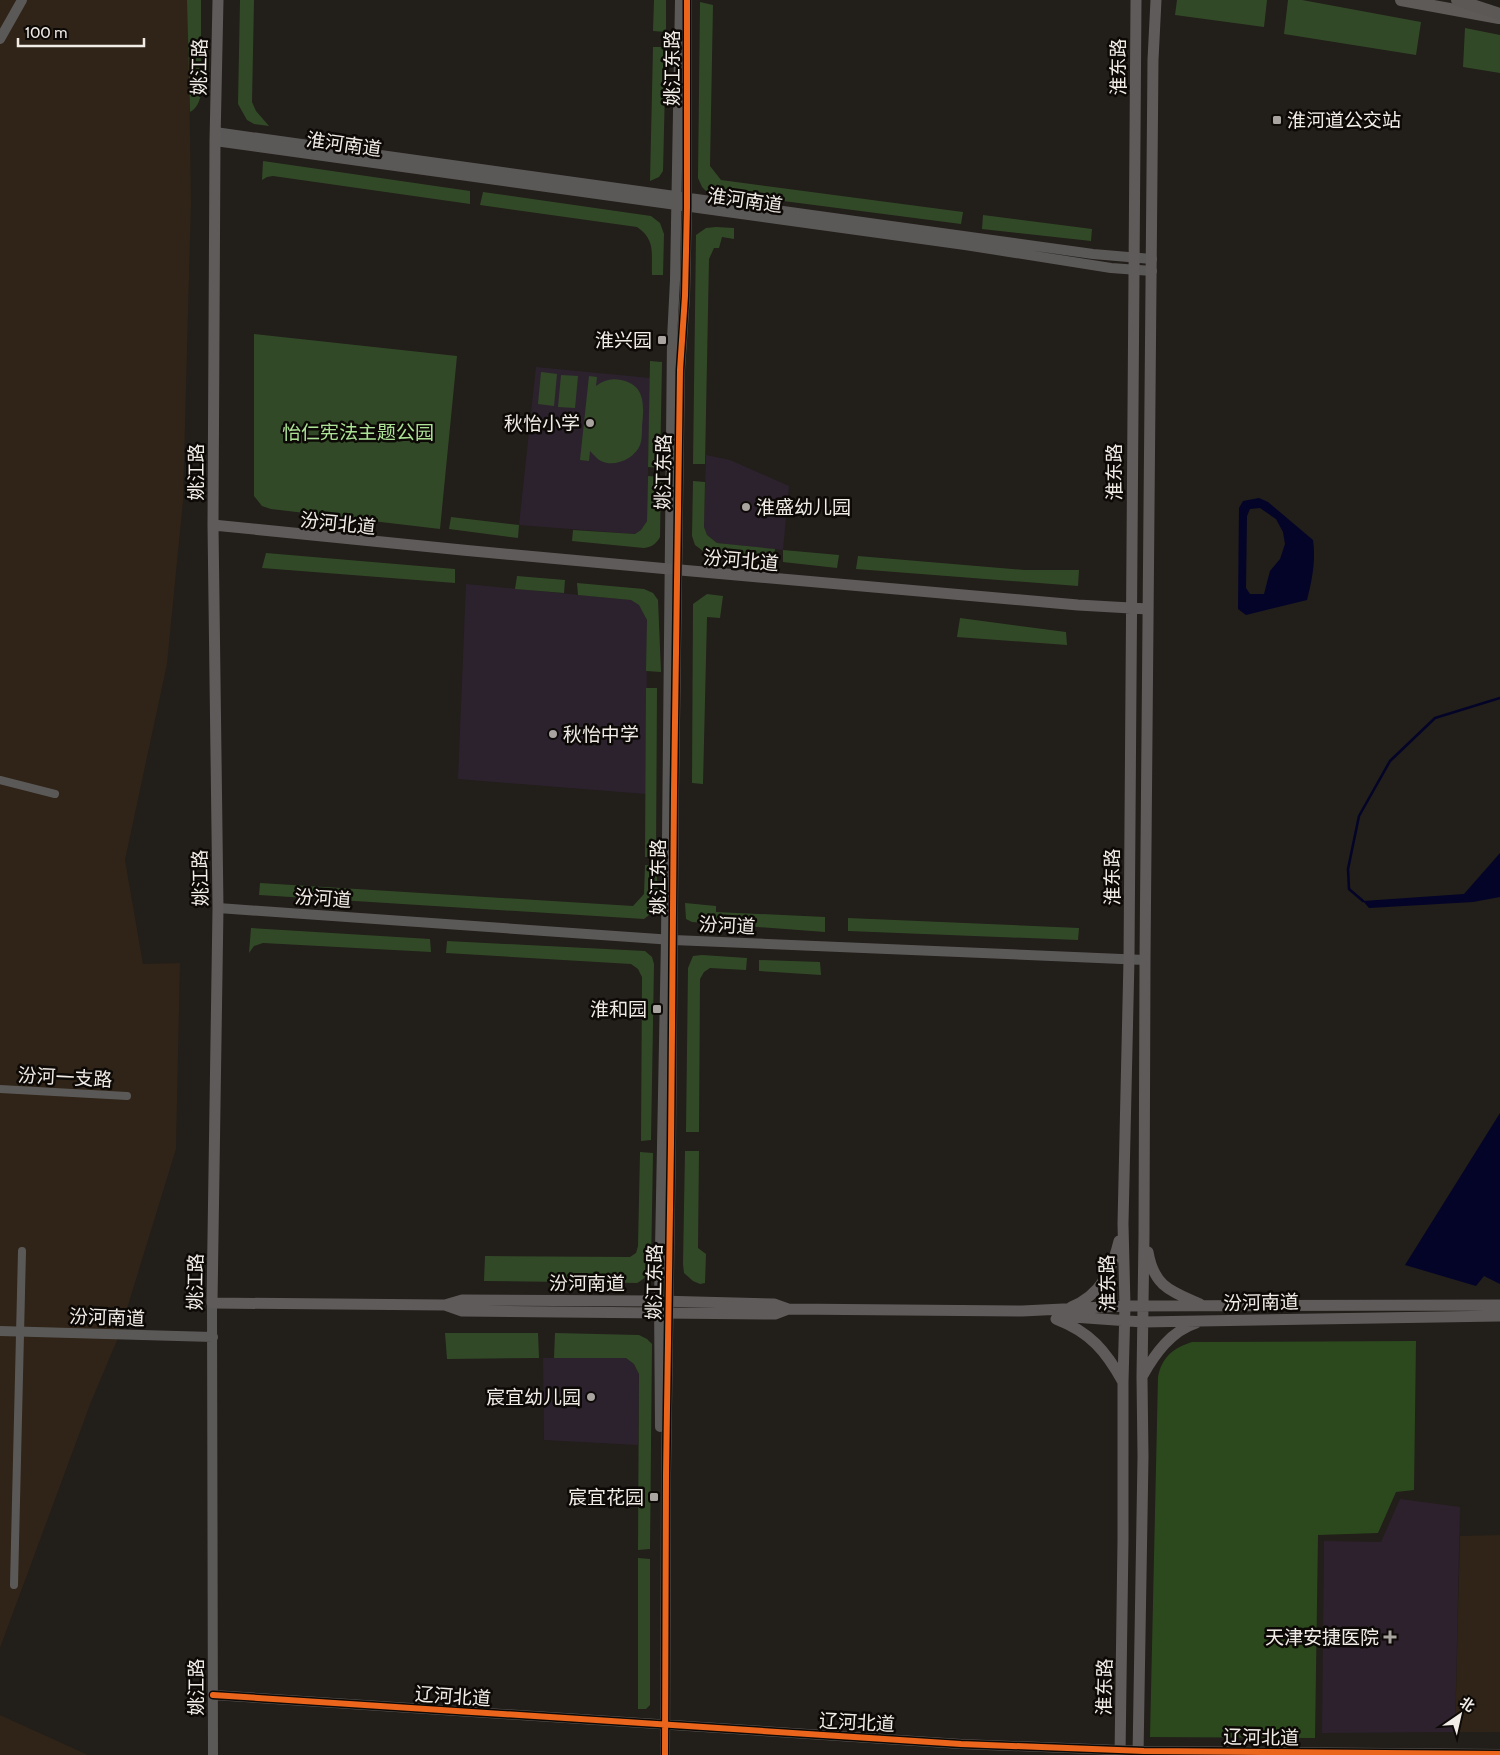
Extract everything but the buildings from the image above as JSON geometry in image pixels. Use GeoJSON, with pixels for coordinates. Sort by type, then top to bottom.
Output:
{"type":"FeatureCollection","features":[{"type":"Feature","properties":{"kind":"highway"},"geometry":{"type":"LineString","coordinates":[[1457,0],[1500,14]]}},
{"type":"Feature","properties":{"kind":"main road","name":"姚江路"},"geometry":{"type":"LineString","coordinates":[[212,1303],[218,908],[213,525],[215,136],[218,0]]}},
{"type":"Feature","properties":{"kind":"main road","name":"淮东路"},"geometry":{"type":"LineString","coordinates":[[1120,1752],[1125,1322],[1123,1224],[1129,960],[1130,608],[1136,0]]}},
{"type":"Feature","properties":{"kind":"main road","name":"淮东路"},"geometry":{"type":"LineString","coordinates":[[1138,1753],[1143,1457],[1142,1377],[1153,60],[1156,0]]}},
{"type":"Feature","properties":{"kind":"main road"},"geometry":{"type":"LineString","coordinates":[[1401,0],[1500,18]]}},
{"type":"Feature","properties":{"kind":"main road","name":"汾河北道"},"geometry":{"type":"LineString","coordinates":[[213,525],[673,569],[1068,604],[1148,609]]}},
{"type":"Feature","properties":{"kind":"main road"},"geometry":{"type":"LineString","coordinates":[[1064,1310],[1086,1299],[1105,1280],[1117,1252],[1123,1224]]}},
{"type":"Feature","properties":{"kind":"main road"},"geometry":{"type":"LineString","coordinates":[[1144,1236],[1149,1260],[1157,1279],[1176,1293],[1204,1306]]}},
{"type":"Feature","properties":{"kind":"main road","name":"汾河南道"},"geometry":{"type":"LineString","coordinates":[[445,1306],[462,1300],[664,1301],[774,1304],[788,1309],[1022,1311],[1125,1306],[1500,1305]]}},
{"type":"Feature","properties":{"kind":"main road","name":"汾河南道"},"geometry":{"type":"LineString","coordinates":[[212,1303],[445,1306],[462,1311],[664,1314],[776,1314],[788,1309]]}},
{"type":"Feature","properties":{"kind":"main road","name":"汾河南道"},"geometry":{"type":"LineString","coordinates":[[1022,1311],[1045,1315],[1125,1322],[1500,1316]]}},
{"type":"Feature","properties":{"kind":"main road"},"geometry":{"type":"LineString","coordinates":[[1045,1315],[1068,1324],[1091,1339],[1111,1360],[1123,1382]]}},
{"type":"Feature","properties":{"kind":"main road"},"geometry":{"type":"LineString","coordinates":[[1142,1377],[1162,1345],[1190,1325],[1205,1321]]}},
{"type":"Feature","properties":{"kind":"street"},"geometry":{"type":"LineString","coordinates":[[0,39],[22,0]]}},
{"type":"Feature","properties":{"kind":"street","name":"姚江东路"},"geometry":{"type":"LineString","coordinates":[[680,0],[682,201]]}},
{"type":"Feature","properties":{"kind":"street","name":"姚江东路"},"geometry":{"type":"LineString","coordinates":[[665,1755],[662,1622],[673,569],[672,339],[682,201],[687,0]]}},
{"type":"Feature","properties":{"kind":"street","name":"淮河南道"},"geometry":{"type":"LineString","coordinates":[[215,136],[682,201],[1093,254],[1152,259]]}},
{"type":"Feature","properties":{"kind":"street","name":"淮河南道"},"geometry":{"type":"LineString","coordinates":[[682,201],[1133,270],[1152,271]]}},
{"type":"Feature","properties":{"kind":"street"},"geometry":{"type":"LineString","coordinates":[[0,780],[55,794]]}},
{"type":"Feature","properties":{"kind":"street","name":"汾河道"},"geometry":{"type":"LineString","coordinates":[[218,908],[669,939],[1145,960]]}},
{"type":"Feature","properties":{"kind":"street","name":"汾河一支路"},"geometry":{"type":"LineString","coordinates":[[0,1089],[128,1096]]}},
{"type":"Feature","properties":{"kind":"street"},"geometry":{"type":"LineString","coordinates":[[14,1585],[22,1251]]}},
{"type":"Feature","properties":{"kind":"street","name":"姚江路"},"geometry":{"type":"LineString","coordinates":[[212,1303],[213,1755]]}},
{"type":"Feature","properties":{"kind":"street","name":"汾河南道"},"geometry":{"type":"LineString","coordinates":[[0,1331],[213,1337]]}},
{"type":"Feature","properties":{"kind":"street","name":"辽河北道"},"geometry":{"type":"LineString","coordinates":[[213,1695],[663,1725],[1138,1753],[1500,1754]]}},
{"type":"Feature","properties":{"kind":"street","name":"姚江东路"},"geometry":{"type":"LineString","coordinates":[[659,1755],[663,1725]]}},
{"type":"Feature","properties":{"kind":"shaded area"},"geometry":{"type":"Polygon","coordinates":[[[0,0],[188,0],[191,202],[183,501],[167,664],[125,860],[143,964],[180,963],[176,1149],[118,1338],[91,1402],[0,1648],[0,0]]]}},
{"type":"Feature","properties":{"kind":"shaded area","name":"秋怡小学"},"geometry":{"type":"Polygon","coordinates":[[[536,367],[650,378],[647,521],[641,530],[635,534],[519,525],[536,367]]]}},
{"type":"Feature","properties":{"kind":"shaded area","name":"淮盛幼儿园"},"geometry":{"type":"Polygon","coordinates":[[[706,455],[730,460],[789,486],[783,550],[717,543],[707,535],[704,527],[706,455]]]}},
{"type":"Feature","properties":{"kind":"shaded area","name":"秋怡中学"},"geometry":{"type":"Polygon","coordinates":[[[466,584],[631,600],[640,605],[647,620],[646,794],[458,779],[466,584]]]}},
{"type":"Feature","properties":{"kind":"shaded area","name":"宸宜幼儿园"},"geometry":{"type":"Polygon","coordinates":[[[543,1358],[626,1358],[634,1364],[639,1374],[638,1445],[544,1440],[543,1358]]]}},
{"type":"Feature","properties":{"kind":"shaded area","name":"天津安捷医院"},"geometry":{"type":"Polygon","coordinates":[[[1400,1499],[1460,1507],[1455,1732],[1322,1733],[1324,1541],[1381,1542],[1400,1499]]]}},
{"type":"Feature","properties":{"kind":"shaded area"},"geometry":{"type":"Polygon","coordinates":[[[1500,1535],[1500,1732],[1455,1732],[1460,1536],[1500,1535]]]}},
{"type":"Feature","properties":{"kind":"shaded area"},"geometry":{"type":"Polygon","coordinates":[[[0,1715],[88,1755],[0,1755],[0,1715]]]}},
{"type":"Feature","properties":{"kind":"green space"},"geometry":{"type":"Polygon","coordinates":[[[187,0],[201,0],[201,95],[196,107],[190,112],[187,0]]]}},
{"type":"Feature","properties":{"kind":"green space"},"geometry":{"type":"Polygon","coordinates":[[[240,0],[254,0],[252,102],[256,111],[269,126],[254,124],[247,120],[238,104],[240,0]]]}},
{"type":"Feature","properties":{"kind":"green space"},"geometry":{"type":"Polygon","coordinates":[[[654,0],[666,0],[666,32],[653,31],[654,0]]]}},
{"type":"Feature","properties":{"kind":"green space"},"geometry":{"type":"Polygon","coordinates":[[[1177,0],[1267,0],[1264,27],[1175,15],[1177,0]]]}},
{"type":"Feature","properties":{"kind":"green space"},"geometry":{"type":"Polygon","coordinates":[[[1288,0],[1302,0],[1421,22],[1416,55],[1284,34],[1288,0]]]}},
{"type":"Feature","properties":{"kind":"green space"},"geometry":{"type":"Polygon","coordinates":[[[700,2],[713,5],[710,166],[721,180],[963,212],[961,224],[706,191],[698,178],[700,2]]]}},
{"type":"Feature","properties":{"kind":"green space"},"geometry":{"type":"Polygon","coordinates":[[[1465,28],[1500,35],[1500,73],[1463,67],[1465,28]]]}},
{"type":"Feature","properties":{"kind":"green space"},"geometry":{"type":"Polygon","coordinates":[[[653,47],[666,47],[663,171],[659,177],[650,181],[653,47]]]}},
{"type":"Feature","properties":{"kind":"green space"},"geometry":{"type":"Polygon","coordinates":[[[263,161],[470,191],[470,204],[273,176],[262,180],[263,161]]]}},
{"type":"Feature","properties":{"kind":"green space"},"geometry":{"type":"Polygon","coordinates":[[[483,192],[651,216],[660,223],[664,234],[663,275],[652,275],[650,242],[637,227],[480,205],[483,192]]]}},
{"type":"Feature","properties":{"kind":"green space"},"geometry":{"type":"Polygon","coordinates":[[[983,215],[1092,229],[1091,241],[982,229],[983,215]]]}},
{"type":"Feature","properties":{"kind":"green space"},"geometry":{"type":"Polygon","coordinates":[[[706,228],[734,228],[734,239],[722,237],[719,248],[714,248],[709,259],[705,464],[693,464],[696,235],[706,228]]]}},
{"type":"Feature","properties":{"kind":"green space","name":"怡仁宪法主题公园"},"geometry":{"type":"Polygon","coordinates":[[[254,334],[457,356],[440,529],[271,509],[262,506],[254,496],[254,334]]]}},
{"type":"Feature","properties":{"kind":"green space"},"geometry":{"type":"Polygon","coordinates":[[[650,361],[662,362],[660,468],[648,467],[650,361]]]}},
{"type":"Feature","properties":{"kind":"green space"},"geometry":{"type":"Polygon","coordinates":[[[541,372],[557,374],[554,406],[538,404],[541,372]]]}},
{"type":"Feature","properties":{"kind":"green space"},"geometry":{"type":"Polygon","coordinates":[[[561,375],[578,376],[575,408],[558,407],[561,375]]]}},
{"type":"Feature","properties":{"kind":"green space"},"geometry":{"type":"Polygon","coordinates":[[[589,376],[597,377],[596,386],[611,379],[629,383],[635,386],[642,397],[641,443],[629,458],[618,462],[606,463],[590,451],[589,461],[580,460],[589,376]]]}},
{"type":"Feature","properties":{"kind":"green space"},"geometry":{"type":"Polygon","coordinates":[[[648,476],[661,477],[660,537],[652,546],[644,548],[572,541],[573,530],[635,534],[641,530],[647,521],[648,476]]]}},
{"type":"Feature","properties":{"kind":"green space"},"geometry":{"type":"Polygon","coordinates":[[[693,481],[705,482],[704,527],[707,535],[717,543],[775,549],[774,561],[707,554],[695,545],[692,536],[693,481]]]}},
{"type":"Feature","properties":{"kind":"green space"},"geometry":{"type":"Polygon","coordinates":[[[451,517],[519,525],[518,538],[449,529],[451,517]]]}},
{"type":"Feature","properties":{"kind":"green space"},"geometry":{"type":"Polygon","coordinates":[[[783,550],[839,555],[837,568],[783,562],[783,550]]]}},
{"type":"Feature","properties":{"kind":"green space"},"geometry":{"type":"Polygon","coordinates":[[[266,553],[455,569],[455,583],[262,568],[266,553]]]}},
{"type":"Feature","properties":{"kind":"green space"},"geometry":{"type":"Polygon","coordinates":[[[858,556],[1025,570],[1079,570],[1078,586],[856,569],[858,556]]]}},
{"type":"Feature","properties":{"kind":"green space"},"geometry":{"type":"Polygon","coordinates":[[[517,576],[565,580],[564,593],[515,589],[517,576]]]}},
{"type":"Feature","properties":{"kind":"green space"},"geometry":{"type":"Polygon","coordinates":[[[577,583],[644,589],[653,593],[658,600],[661,672],[646,671],[647,620],[639,605],[631,600],[578,595],[577,583]]]}},
{"type":"Feature","properties":{"kind":"green space"},"geometry":{"type":"Polygon","coordinates":[[[707,594],[723,596],[720,618],[707,617],[703,784],[692,783],[693,604],[707,594]]]}},
{"type":"Feature","properties":{"kind":"green space"},"geometry":{"type":"Polygon","coordinates":[[[960,618],[1066,632],[1067,645],[957,637],[960,618]]]}},
{"type":"Feature","properties":{"kind":"green space"},"geometry":{"type":"Polygon","coordinates":[[[646,688],[657,688],[656,857],[645,857],[646,688]]]}},
{"type":"Feature","properties":{"kind":"green space"},"geometry":{"type":"Polygon","coordinates":[[[645,865],[656,865],[657,895],[654,908],[644,919],[259,895],[260,883],[633,906],[644,894],[645,865]]]}},
{"type":"Feature","properties":{"kind":"green space"},"geometry":{"type":"Polygon","coordinates":[[[685,903],[716,906],[716,912],[825,917],[825,932],[692,922],[686,919],[685,903]]]}},
{"type":"Feature","properties":{"kind":"green space"},"geometry":{"type":"Polygon","coordinates":[[[848,918],[1079,928],[1078,940],[848,931],[848,918]]]}},
{"type":"Feature","properties":{"kind":"green space"},"geometry":{"type":"Polygon","coordinates":[[[251,928],[430,939],[431,952],[263,943],[254,946],[249,953],[251,928]]]}},
{"type":"Feature","properties":{"kind":"green space"},"geometry":{"type":"Polygon","coordinates":[[[447,941],[645,951],[652,957],[654,964],[651,1140],[641,1141],[642,977],[638,969],[631,964],[446,953],[447,941]]]}},
{"type":"Feature","properties":{"kind":"green space"},"geometry":{"type":"Polygon","coordinates":[[[693,956],[747,958],[746,970],[710,968],[704,972],[700,979],[699,1132],[686,1132],[688,968],[693,956]]]}},
{"type":"Feature","properties":{"kind":"green space"},"geometry":{"type":"Polygon","coordinates":[[[759,960],[820,962],[821,975],[759,971],[759,960]]]}},
{"type":"Feature","properties":{"kind":"green space"},"geometry":{"type":"Polygon","coordinates":[[[685,1151],[699,1151],[698,1248],[706,1254],[705,1283],[700,1284],[684,1273],[685,1151]]]}},
{"type":"Feature","properties":{"kind":"green space"},"geometry":{"type":"Polygon","coordinates":[[[640,1152],[653,1153],[651,1267],[642,1280],[637,1283],[484,1281],[485,1256],[630,1257],[636,1253],[638,1246],[640,1152]]]}},
{"type":"Feature","properties":{"kind":"green space"},"geometry":{"type":"Polygon","coordinates":[[[445,1333],[538,1333],[539,1358],[447,1359],[445,1333]]]}},
{"type":"Feature","properties":{"kind":"green space"},"geometry":{"type":"Polygon","coordinates":[[[555,1333],[639,1335],[652,1344],[650,1549],[638,1550],[639,1374],[634,1364],[626,1358],[554,1358],[555,1333]]]}},
{"type":"Feature","properties":{"kind":"green space"},"geometry":{"type":"Polygon","coordinates":[[[1416,1341],[1414,1490],[1396,1492],[1378,1533],[1318,1535],[1315,1738],[1150,1737],[1158,1377],[1162,1364],[1174,1350],[1192,1342],[1416,1341]]]}},
{"type":"Feature","properties":{"kind":"green space"},"geometry":{"type":"Polygon","coordinates":[[[638,1558],[650,1559],[650,1705],[646,1709],[638,1709],[638,1558]]]}},
{"type":"Feature","properties":{"kind":"water"},"geometry":{"type":"Polygon","coordinates":[[[1259,498],[1268,502],[1313,540],[1313,570],[1307,600],[1246,615],[1238,609],[1239,508],[1243,501],[1259,498]],[[1260,508],[1250,509],[1247,516],[1246,588],[1250,594],[1264,594],[1270,571],[1280,559],[1285,544],[1283,532],[1276,519],[1260,508]]]}},
{"type":"Feature","properties":{"kind":"water"},"geometry":{"type":"Polygon","coordinates":[[[1500,853],[1500,897],[1473,902],[1369,908],[1363,901],[1464,894],[1500,853]]]}},
{"type":"Feature","properties":{"kind":"water"},"geometry":{"type":"Polygon","coordinates":[[[1500,1113],[1500,1284],[1484,1276],[1476,1286],[1405,1265],[1500,1113]]]}},
{"type":"Feature","properties":{"kind":"waterway"},"geometry":{"type":"LineString","coordinates":[[1363,901],[1349,889],[1348,869],[1359,816],[1390,761],[1435,718],[1500,698]]}},
{"type":"Feature","properties":{"kind":"cycle path"},"geometry":{"type":"LineString","coordinates":[[665,1755],[666,1475],[674,793],[680,370],[685,296],[687,207],[687,0]]}},
{"type":"Feature","properties":{"kind":"cycle path"},"geometry":{"type":"LineString","coordinates":[[213,1695],[961,1744],[1144,1751],[1500,1754]]}},
{"type":"Feature","properties":{"kind":"place","name":"淮河道公交站"},"geometry":{"type":"Point","coordinates":[1277,120]}},
{"type":"Feature","properties":{"kind":"place","name":"淮兴园"},"geometry":{"type":"Point","coordinates":[662,340]}},
{"type":"Feature","properties":{"kind":"place","name":"秋怡小学"},"geometry":{"type":"Point","coordinates":[590,423]}},
{"type":"Feature","properties":{"kind":"place","name":"淮盛幼儿园"},"geometry":{"type":"Point","coordinates":[746,507]}},
{"type":"Feature","properties":{"kind":"place","name":"秋怡中学"},"geometry":{"type":"Point","coordinates":[553,734]}},
{"type":"Feature","properties":{"kind":"place","name":"淮和园"},"geometry":{"type":"Point","coordinates":[657,1009]}},
{"type":"Feature","properties":{"kind":"place","name":"宸宜幼儿园"},"geometry":{"type":"Point","coordinates":[591,1397]}},
{"type":"Feature","properties":{"kind":"place","name":"宸宜花园"},"geometry":{"type":"Point","coordinates":[654,1497]}},
{"type":"Feature","properties":{"kind":"place","name":"天津安捷医院"},"geometry":{"type":"Point","coordinates":[1390,1637]}}]}
